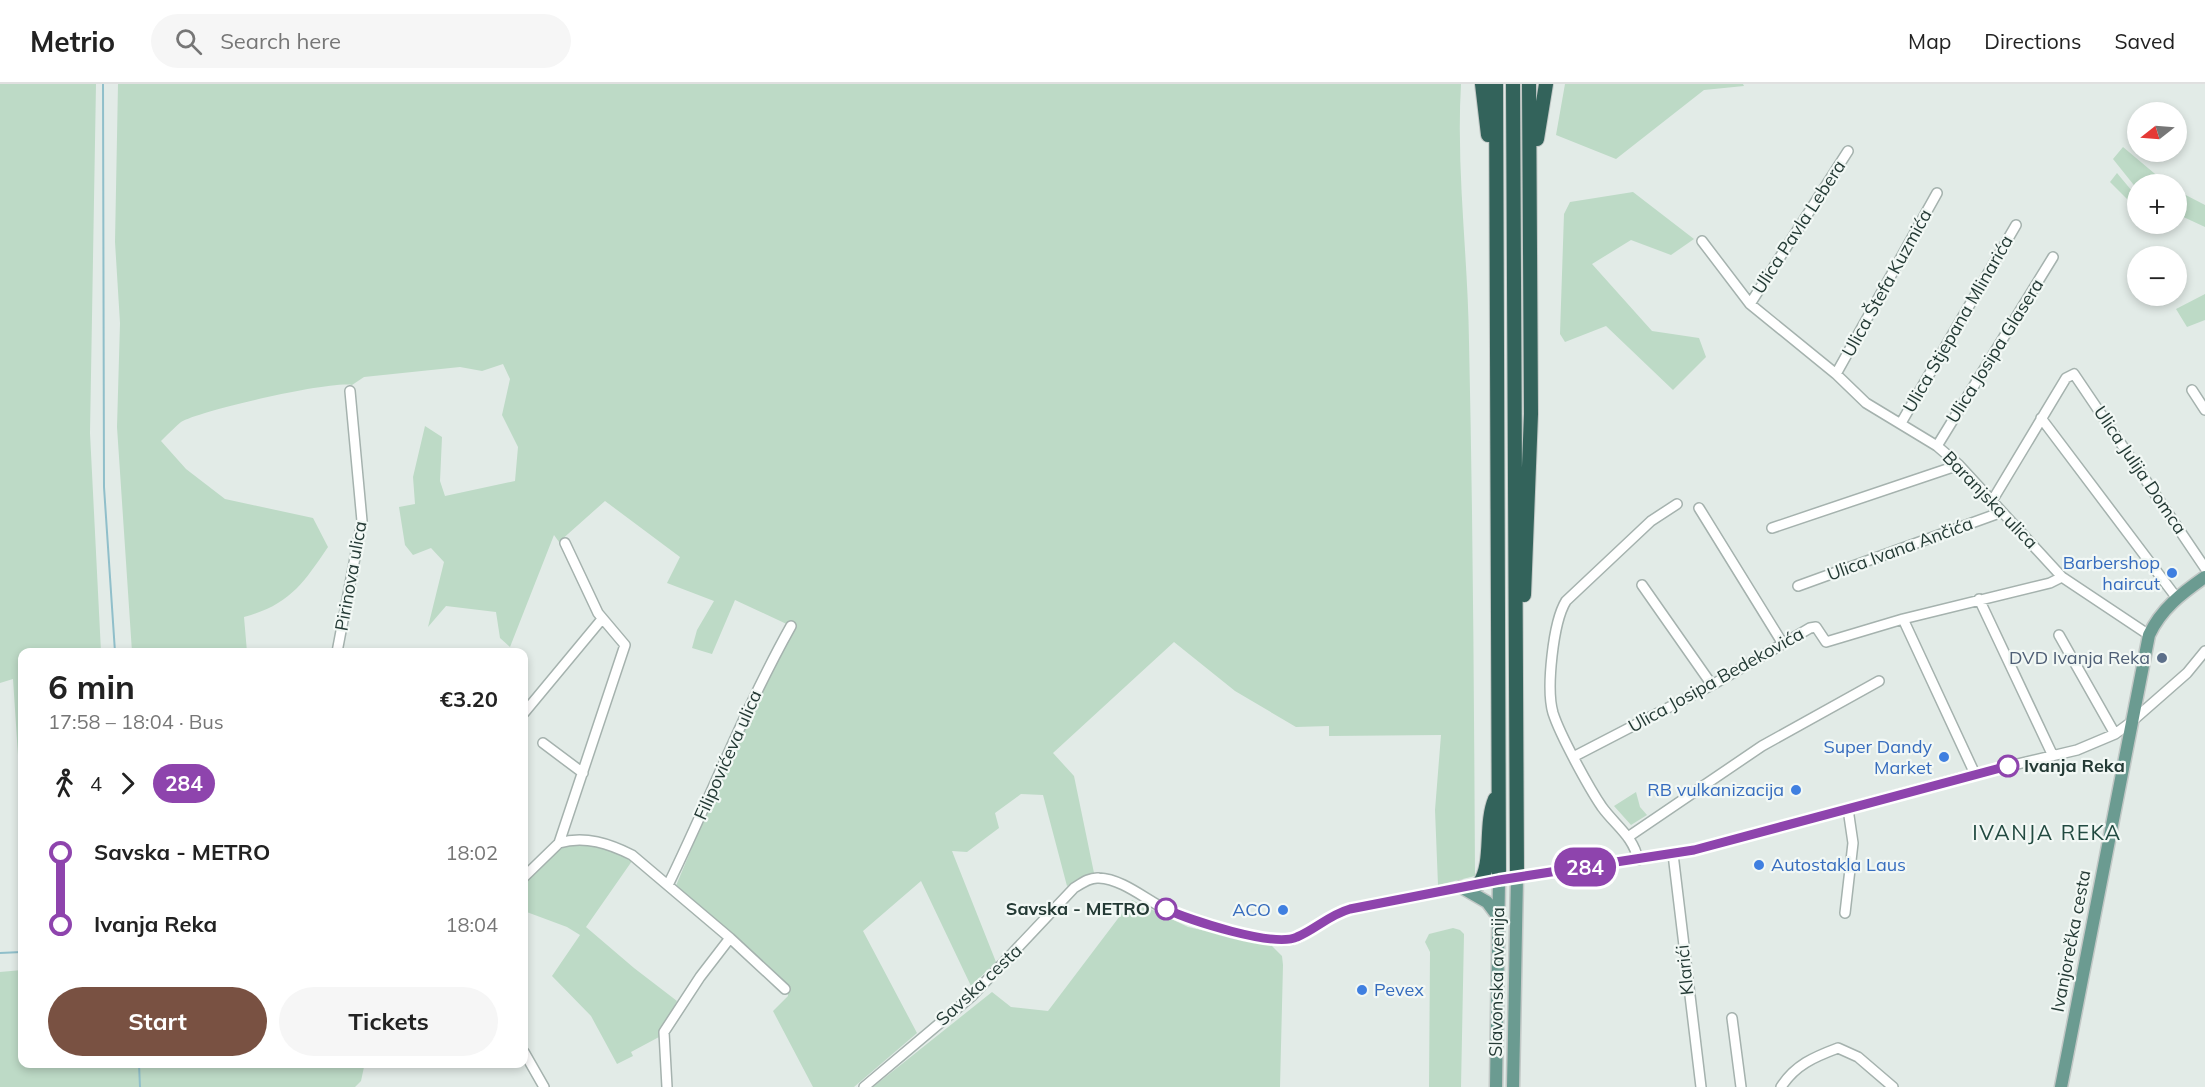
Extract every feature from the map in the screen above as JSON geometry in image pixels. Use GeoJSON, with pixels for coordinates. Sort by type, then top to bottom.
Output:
{"type":"FeatureCollection","features":[{"type":"Feature","properties":{"kind":"highway"},"geometry":{"type":"LineString","coordinates":[[1482,84],[1487,110],[1490,202],[1497,215]]}},
{"type":"Feature","properties":{"kind":"highway"},"geometry":{"type":"LineString","coordinates":[[1497,84],[1499,880]]}},
{"type":"Feature","properties":{"kind":"highway"},"geometry":{"type":"LineString","coordinates":[[1513,84],[1517,877]]}},
{"type":"Feature","properties":{"kind":"highway"},"geometry":{"type":"LineString","coordinates":[[1516,622],[1524,603],[1528,508],[1529,84]]}},
{"type":"Feature","properties":{"kind":"highway"},"geometry":{"type":"LineString","coordinates":[[1530,186],[1536,161],[1537,135],[1546,84]]}},
{"type":"Feature","properties":{"kind":"highway"},"geometry":{"type":"LineString","coordinates":[[1479,884],[1486,868],[1490,816],[1500,789]]}},
{"type":"Feature","properties":{"kind":"main road","name":"Ivanjorečka cesta"},"geometry":{"type":"LineString","coordinates":[[2061,1087],[2130,723],[2149,635],[2155,622],[2176,597],[2205,577]]}},
{"type":"Feature","properties":{"kind":"main road","name":"Slavonska avenija"},"geometry":{"type":"LineString","coordinates":[[1513,1087],[1517,877]]}},
{"type":"Feature","properties":{"kind":"main road","name":"Slavonska avenija"},"geometry":{"type":"LineString","coordinates":[[1496,1087],[1499,880]]}},
{"type":"Feature","properties":{"kind":"main road"},"geometry":{"type":"LineString","coordinates":[[1461,887],[1487,902],[1499,919]]}},
{"type":"Feature","properties":{"kind":"street","name":"Ulica Pavla Lebera"},"geometry":{"type":"LineString","coordinates":[[1750,304],[1848,151]]}},
{"type":"Feature","properties":{"kind":"street","name":"Ulica Štefa Kuzmića"},"geometry":{"type":"LineString","coordinates":[[1836,374],[1937,193]]}},
{"type":"Feature","properties":{"kind":"street","name":"Ulica Stjepana Mlinarića"},"geometry":{"type":"LineString","coordinates":[[1901,423],[2016,225]]}},
{"type":"Feature","properties":{"kind":"street","name":"Baranjska ulica"},"geometry":{"type":"LineString","coordinates":[[1702,241],[1750,304],[1836,374],[1866,403],[1937,446],[1959,465],[2062,577],[2149,635]]}},
{"type":"Feature","properties":{"kind":"street","name":"Ulica Josipa Glasera"},"geometry":{"type":"LineString","coordinates":[[1937,446],[2053,257]]}},
{"type":"Feature","properties":{"kind":"street","name":"Ulica Julija Domca"},"geometry":{"type":"LineString","coordinates":[[2041,418],[2066,378],[2074,374],[2205,568]]}},
{"type":"Feature","properties":{"kind":"street"},"geometry":{"type":"LineString","coordinates":[[2192,390],[2205,410]]}},
{"type":"Feature","properties":{"kind":"street","name":"Pirinova ulica"},"geometry":{"type":"LineString","coordinates":[[338,648],[362,521],[350,391]]}},
{"type":"Feature","properties":{"kind":"street"},"geometry":{"type":"LineString","coordinates":[[1992,501],[2041,418],[2176,597]]}},
{"type":"Feature","properties":{"kind":"street"},"geometry":{"type":"LineString","coordinates":[[1772,528],[1959,465]]}},
{"type":"Feature","properties":{"kind":"street"},"geometry":{"type":"LineString","coordinates":[[1638,860],[1628,837],[1599,802],[1554,714],[1551,702],[1554,648],[1562,608],[1572,594],[1630,540],[1677,504]]}},
{"type":"Feature","properties":{"kind":"street"},"geometry":{"type":"LineString","coordinates":[[1699,508],[1783,644]]}},
{"type":"Feature","properties":{"kind":"street","name":"Ulica Ivana Ančića"},"geometry":{"type":"LineString","coordinates":[[1798,586],[2002,512]]}},
{"type":"Feature","properties":{"kind":"street"},"geometry":{"type":"LineString","coordinates":[[528,873],[559,843],[625,645],[602,620],[565,543]]}},
{"type":"Feature","properties":{"kind":"street","name":"Ulica Josipa Bedekovića"},"geometry":{"type":"LineString","coordinates":[[1575,756],[1712,685],[1810,628],[1816,627],[1826,642],[1903,618],[2050,583],[2062,577]]}},
{"type":"Feature","properties":{"kind":"street"},"geometry":{"type":"LineString","coordinates":[[1642,585],[1712,685]]}},
{"type":"Feature","properties":{"kind":"street"},"geometry":{"type":"LineString","coordinates":[[1979,599],[2053,756]]}},
{"type":"Feature","properties":{"kind":"street"},"geometry":{"type":"LineString","coordinates":[[1903,618],[1975,774]]}},
{"type":"Feature","properties":{"kind":"street"},"geometry":{"type":"LineString","coordinates":[[528,708],[602,620]]}},
{"type":"Feature","properties":{"kind":"street","name":"Filipovićeva ulica"},"geometry":{"type":"LineString","coordinates":[[668,885],[705,809],[756,688],[791,626]]}},
{"type":"Feature","properties":{"kind":"street"},"geometry":{"type":"LineString","coordinates":[[2059,635],[2115,734]]}},
{"type":"Feature","properties":{"kind":"street","name":"Savska cesta"},"geometry":{"type":"LineString","coordinates":[[864,1087],[972,996],[1074,888],[1087,880],[1101,878],[1117,883],[1183,917],[1212,927],[1289,940],[1336,913],[1499,880],[1673,854],[1975,774],[2077,750],[2115,734],[2130,723],[2187,673],[2205,651]]}},
{"type":"Feature","properties":{"kind":"street"},"geometry":{"type":"LineString","coordinates":[[1628,837],[1762,746],[1879,681]]}},
{"type":"Feature","properties":{"kind":"street"},"geometry":{"type":"LineString","coordinates":[[543,743],[582,772]]}},
{"type":"Feature","properties":{"kind":"street"},"geometry":{"type":"LineString","coordinates":[[1845,913],[1853,843],[1848,809]]}},
{"type":"Feature","properties":{"kind":"street"},"geometry":{"type":"LineString","coordinates":[[559,843],[577,840],[614,846],[632,855],[730,938],[785,989]]}},
{"type":"Feature","properties":{"kind":"street","name":"Klarići"},"geometry":{"type":"LineString","coordinates":[[1673,854],[1687,992],[1701,1087]]}},
{"type":"Feature","properties":{"kind":"street"},"geometry":{"type":"LineString","coordinates":[[667,1087],[664,1032],[700,977],[730,938]]}},
{"type":"Feature","properties":{"kind":"street"},"geometry":{"type":"LineString","coordinates":[[1732,1018],[1741,1087]]}},
{"type":"Feature","properties":{"kind":"street"},"geometry":{"type":"LineString","coordinates":[[1781,1087],[1790,1073],[1812,1058],[1838,1048],[1858,1057],[1893,1087]]}},
{"type":"Feature","properties":{"kind":"street"},"geometry":{"type":"LineString","coordinates":[[528,1059],[544,1087]]}},
{"type":"Feature","properties":{"kind":"green space"},"geometry":{"type":"Polygon","coordinates":[[[0,84],[96,84],[90,433],[101,648],[18,648],[18,755],[13,679],[0,683],[0,84]]]}},
{"type":"Feature","properties":{"kind":"green space"},"geometry":{"type":"Polygon","coordinates":[[[118,84],[1461,84],[1460,148],[1470,409],[1475,876],[1438,885],[1435,810],[1441,735],[1329,736],[1329,726],[1296,727],[1235,691],[1174,642],[1053,753],[1074,776],[1094,873],[1067,886],[1043,795],[1021,794],[995,813],[999,828],[967,852],[952,851],[996,962],[971,986],[921,881],[863,931],[917,1033],[854,1087],[813,1087],[773,1011],[788,996],[788,989],[675,888],[746,719],[793,627],[735,600],[712,654],[692,648],[697,630],[714,601],[667,583],[680,557],[605,501],[559,542],[554,535],[510,647],[500,638],[496,612],[446,606],[428,627],[444,562],[431,548],[413,555],[405,545],[399,507],[415,504],[413,477],[425,426],[442,437],[440,481],[445,496],[515,481],[518,447],[502,415],[510,379],[503,364],[482,371],[460,367],[364,377],[352,385],[319,387],[266,397],[181,422],[161,441],[186,469],[225,499],[313,518],[328,547],[311,572],[294,591],[273,606],[244,617],[247,648],[132,648],[117,427],[120,323],[115,242],[118,84]]]}},
{"type":"Feature","properties":{"kind":"green space"},"geometry":{"type":"Polygon","coordinates":[[[1565,84],[1743,84],[1744,86],[1704,90],[1616,159],[1556,135],[1565,84]]]}},
{"type":"Feature","properties":{"kind":"green space"},"geometry":{"type":"Polygon","coordinates":[[[2123,147],[2127,150],[2127,162],[2141,162],[2155,174],[2127,174],[2127,176],[2113,159],[2123,147]]]}},
{"type":"Feature","properties":{"kind":"green space"},"geometry":{"type":"Polygon","coordinates":[[[2117,173],[2127,185],[2127,199],[2110,182],[2117,173]]]}},
{"type":"Feature","properties":{"kind":"green space"},"geometry":{"type":"Polygon","coordinates":[[[1633,192],[1694,239],[1671,255],[1631,240],[1592,264],[1652,331],[1699,338],[1706,357],[1673,390],[1606,326],[1565,342],[1560,334],[1564,214],[1570,202],[1633,192]]]}},
{"type":"Feature","properties":{"kind":"green space"},"geometry":{"type":"Polygon","coordinates":[[[2187,196],[2205,205],[2205,227],[2187,219],[2187,196]]]}},
{"type":"Feature","properties":{"kind":"green space"},"geometry":{"type":"Polygon","coordinates":[[[2205,294],[2205,320],[2187,327],[2176,309],[2187,306],[2187,303],[2205,294]]]}},
{"type":"Feature","properties":{"kind":"green space"},"geometry":{"type":"Polygon","coordinates":[[[1636,792],[1640,807],[1647,815],[1631,825],[1614,806],[1636,792]]]}},
{"type":"Feature","properties":{"kind":"green space"},"geometry":{"type":"Polygon","coordinates":[[[576,844],[611,849],[632,861],[586,927],[677,1001],[659,1037],[631,1052],[633,1056],[617,1064],[591,1016],[552,976],[580,935],[567,927],[528,912],[528,878],[560,847],[576,844]]]}},
{"type":"Feature","properties":{"kind":"green space"},"geometry":{"type":"Polygon","coordinates":[[[1132,900],[1188,927],[1272,946],[1282,956],[1280,1087],[873,1087],[992,992],[1011,1007],[1048,1011],[1132,900]]]}},
{"type":"Feature","properties":{"kind":"green space"},"geometry":{"type":"Polygon","coordinates":[[[1453,928],[1464,934],[1461,1087],[1429,1087],[1430,952],[1425,942],[1429,934],[1453,928]]]}},
{"type":"Feature","properties":{"kind":"green space"},"geometry":{"type":"Polygon","coordinates":[[[18,970],[18,1068],[364,1068],[361,1081],[355,1087],[0,1087],[0,972],[18,970]]]}},
{"type":"Feature","properties":{"kind":"waterway"},"geometry":{"type":"LineString","coordinates":[[103,84],[104,487],[115,648]]}},
{"type":"Feature","properties":{"kind":"waterway"},"geometry":{"type":"LineString","coordinates":[[0,953],[18,952]]}},
{"type":"Feature","properties":{"kind":"waterway"},"geometry":{"type":"LineString","coordinates":[[139,1068],[140,1087]]}},
{"type":"Feature","properties":{"kind":"bus line","name":"284"},"geometry":{"type":"LineString","coordinates":[[1166,909],[1212,927],[1289,940],[1297,938],[1336,913],[1350,909],[1499,880],[1694,850],[2008,766]]}},
{"type":"Feature","properties":{"kind":"place","name":"Barbershop haircut"},"geometry":{"type":"Point","coordinates":[2172,573]}},
{"type":"Feature","properties":{"kind":"place","name":"DVD Ivanja Reka"},"geometry":{"type":"Point","coordinates":[2162,658]}},
{"type":"Feature","properties":{"kind":"place","name":"Super Dandy Market"},"geometry":{"type":"Point","coordinates":[1944,757]}},
{"type":"Feature","properties":{"kind":"place","name":"Ivanja Reka"},"geometry":{"type":"Point","coordinates":[2008,766]}},
{"type":"Feature","properties":{"kind":"place","name":"RB vulkanizacija"},"geometry":{"type":"Point","coordinates":[1796,790]}},
{"type":"Feature","properties":{"kind":"place","name":"Autostakla Laus"},"geometry":{"type":"Point","coordinates":[1759,865]}},
{"type":"Feature","properties":{"kind":"place","name":"Savska - METRO"},"geometry":{"type":"Point","coordinates":[1166,909]}},
{"type":"Feature","properties":{"kind":"place","name":"ACO"},"geometry":{"type":"Point","coordinates":[1283,910]}},
{"type":"Feature","properties":{"kind":"place","name":"Pevex"},"geometry":{"type":"Point","coordinates":[1362,990]}},
{"type":"Feature","properties":{"kind":"district","name":"IVANJA REKA"},"geometry":{"type":"Point","coordinates":[2047,833]}}]}
